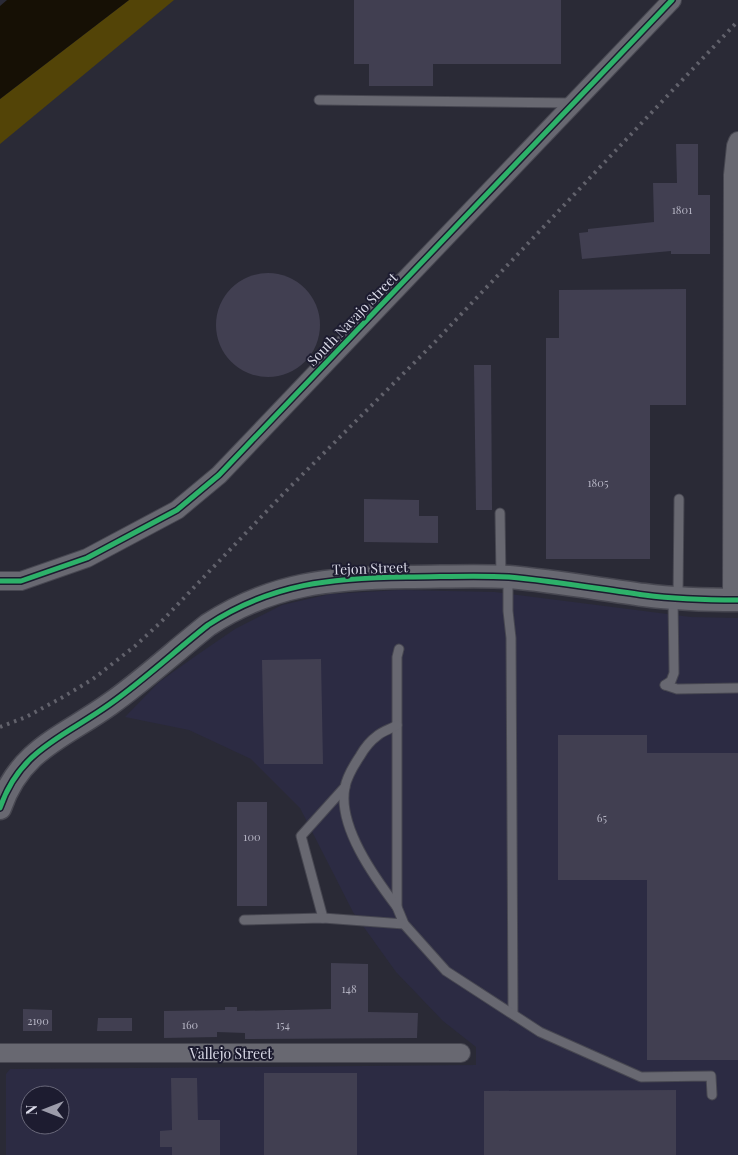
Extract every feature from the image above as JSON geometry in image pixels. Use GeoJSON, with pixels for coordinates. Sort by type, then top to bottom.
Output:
{"type":"FeatureCollection","features":[{"type":"Feature","properties":{"kind":"street","name":"South Navajo Street"},"geometry":{"type":"LineString","coordinates":[[0,581],[20,581],[88,558],[177,510],[219,475],[672,0]]}},
{"type":"Feature","properties":{"kind":"street"},"geometry":{"type":"LineString","coordinates":[[735,600],[735,254],[733,175],[738,141]]}},
{"type":"Feature","properties":{"kind":"street","name":"Tejon Street"},"geometry":{"type":"LineString","coordinates":[[0,808],[12,782],[32,756],[52,741],[110,705],[208,625],[241,606],[297,586],[337,579],[356,578],[504,577],[676,598],[735,600]]}},
{"type":"Feature","properties":{"kind":"street","name":"Vallejo Street"},"geometry":{"type":"LineString","coordinates":[[0,1052],[461,1052]]}},
{"type":"Feature","properties":{"kind":"lane"},"geometry":{"type":"LineString","coordinates":[[319,100],[573,103]]}},
{"type":"Feature","properties":{"kind":"lane"},"geometry":{"type":"LineString","coordinates":[[679,499],[674,673],[671,681],[665,685],[678,688],[738,688]]}},
{"type":"Feature","properties":{"kind":"lane"},"geometry":{"type":"LineString","coordinates":[[500,513],[504,577],[511,638],[513,1014]]}},
{"type":"Feature","properties":{"kind":"lane"},"geometry":{"type":"LineString","coordinates":[[397,907],[397,657],[399,649]]}},
{"type":"Feature","properties":{"kind":"lane"},"geometry":{"type":"LineString","coordinates":[[323,918],[301,836],[344,787],[353,767],[366,747],[377,736],[397,725]]}},
{"type":"Feature","properties":{"kind":"lane"},"geometry":{"type":"LineString","coordinates":[[344,787],[345,806],[350,826],[365,862],[397,907],[404,924],[446,971],[540,1032],[641,1077],[712,1076],[712,1095]]}},
{"type":"Feature","properties":{"kind":"lane"},"geometry":{"type":"LineString","coordinates":[[244,920],[323,918],[404,924]]}},
{"type":"Feature","properties":{"kind":"shaded area"},"geometry":{"type":"Polygon","coordinates":[[[7,0],[129,0],[0,99],[0,6],[7,0]]]}},
{"type":"Feature","properties":{"kind":"shaded area"},"geometry":{"type":"Polygon","coordinates":[[[129,0],[174,0],[0,144],[0,99],[129,0]]]}},
{"type":"Feature","properties":{"kind":"shaded area"},"geometry":{"type":"Polygon","coordinates":[[[400,590],[495,592],[691,617],[738,618],[738,1155],[6,1155],[6,1074],[10,1069],[476,1065],[476,1047],[443,1021],[396,972],[353,912],[300,808],[251,759],[189,730],[125,717],[159,682],[235,629],[282,605],[330,594],[400,590]]]}},
{"type":"Feature","properties":{"kind":"building"},"geometry":{"type":"Polygon","coordinates":[[[354,0],[561,0],[561,64],[433,64],[433,86],[369,86],[369,64],[354,64],[354,0]]]}},
{"type":"Feature","properties":{"kind":"building"},"geometry":{"type":"Polygon","coordinates":[[[676,144],[698,144],[698,195],[710,195],[710,254],[671,254],[671,251],[582,259],[579,233],[588,232],[588,229],[654,222],[653,183],[677,183],[676,144]]]}},
{"type":"Feature","properties":{"kind":"building"},"geometry":{"type":"Polygon","coordinates":[[[268,273],[288,277],[305,288],[316,305],[320,325],[316,345],[305,362],[288,373],[268,377],[248,373],[231,362],[220,345],[216,325],[220,305],[231,288],[248,277],[268,273]]]}},
{"type":"Feature","properties":{"kind":"building"},"geometry":{"type":"Polygon","coordinates":[[[686,289],[686,405],[650,405],[650,559],[546,559],[546,338],[559,338],[559,290],[686,289]]]}},
{"type":"Feature","properties":{"kind":"building"},"geometry":{"type":"Polygon","coordinates":[[[474,365],[491,365],[492,510],[476,510],[474,365]]]}},
{"type":"Feature","properties":{"kind":"building"},"geometry":{"type":"Polygon","coordinates":[[[364,499],[419,500],[419,516],[438,516],[438,543],[364,542],[364,499]]]}},
{"type":"Feature","properties":{"kind":"building"},"geometry":{"type":"Polygon","coordinates":[[[321,659],[323,764],[264,764],[262,660],[321,659]]]}},
{"type":"Feature","properties":{"kind":"building"},"geometry":{"type":"Polygon","coordinates":[[[558,735],[647,735],[647,753],[738,753],[738,1060],[647,1060],[647,880],[558,880],[558,735]]]}},
{"type":"Feature","properties":{"kind":"building"},"geometry":{"type":"Polygon","coordinates":[[[237,802],[267,802],[267,906],[237,906],[237,802]]]}},
{"type":"Feature","properties":{"kind":"building"},"geometry":{"type":"Polygon","coordinates":[[[331,963],[368,964],[368,1012],[418,1013],[417,1038],[245,1039],[245,1033],[217,1032],[217,1037],[164,1038],[164,1011],[225,1010],[225,1007],[237,1007],[237,1011],[331,1009],[331,963]]]}},
{"type":"Feature","properties":{"kind":"building"},"geometry":{"type":"Polygon","coordinates":[[[23,1009],[52,1010],[52,1031],[23,1031],[23,1009]]]}},
{"type":"Feature","properties":{"kind":"building"},"geometry":{"type":"Polygon","coordinates":[[[98,1018],[132,1018],[132,1031],[97,1031],[98,1018]]]}},
{"type":"Feature","properties":{"kind":"building"},"geometry":{"type":"Polygon","coordinates":[[[264,1073],[357,1073],[357,1155],[264,1155],[264,1073]]]}},
{"type":"Feature","properties":{"kind":"building"},"geometry":{"type":"Polygon","coordinates":[[[171,1078],[197,1078],[198,1120],[220,1120],[220,1155],[172,1155],[172,1147],[160,1147],[160,1131],[172,1130],[171,1078]]]}},
{"type":"Feature","properties":{"kind":"building"},"geometry":{"type":"Polygon","coordinates":[[[676,1090],[676,1155],[484,1155],[484,1091],[676,1090]]]}},
{"type":"Feature","properties":{"kind":"railway"},"geometry":{"type":"LineString","coordinates":[[0,727],[26,717],[93,679],[135,646],[160,623],[286,491],[434,343],[738,21]]}},
{"type":"Feature","properties":{"kind":"cycle path"},"geometry":{"type":"LineString","coordinates":[[0,581],[21,581],[87,558],[177,510],[219,475],[672,0]]}},
{"type":"Feature","properties":{"kind":"cycle path"},"geometry":{"type":"LineString","coordinates":[[0,808],[19,771],[45,746],[123,695],[208,625],[232,611],[279,592],[303,586],[353,579],[483,576],[560,583],[644,595],[738,600]]}}]}
